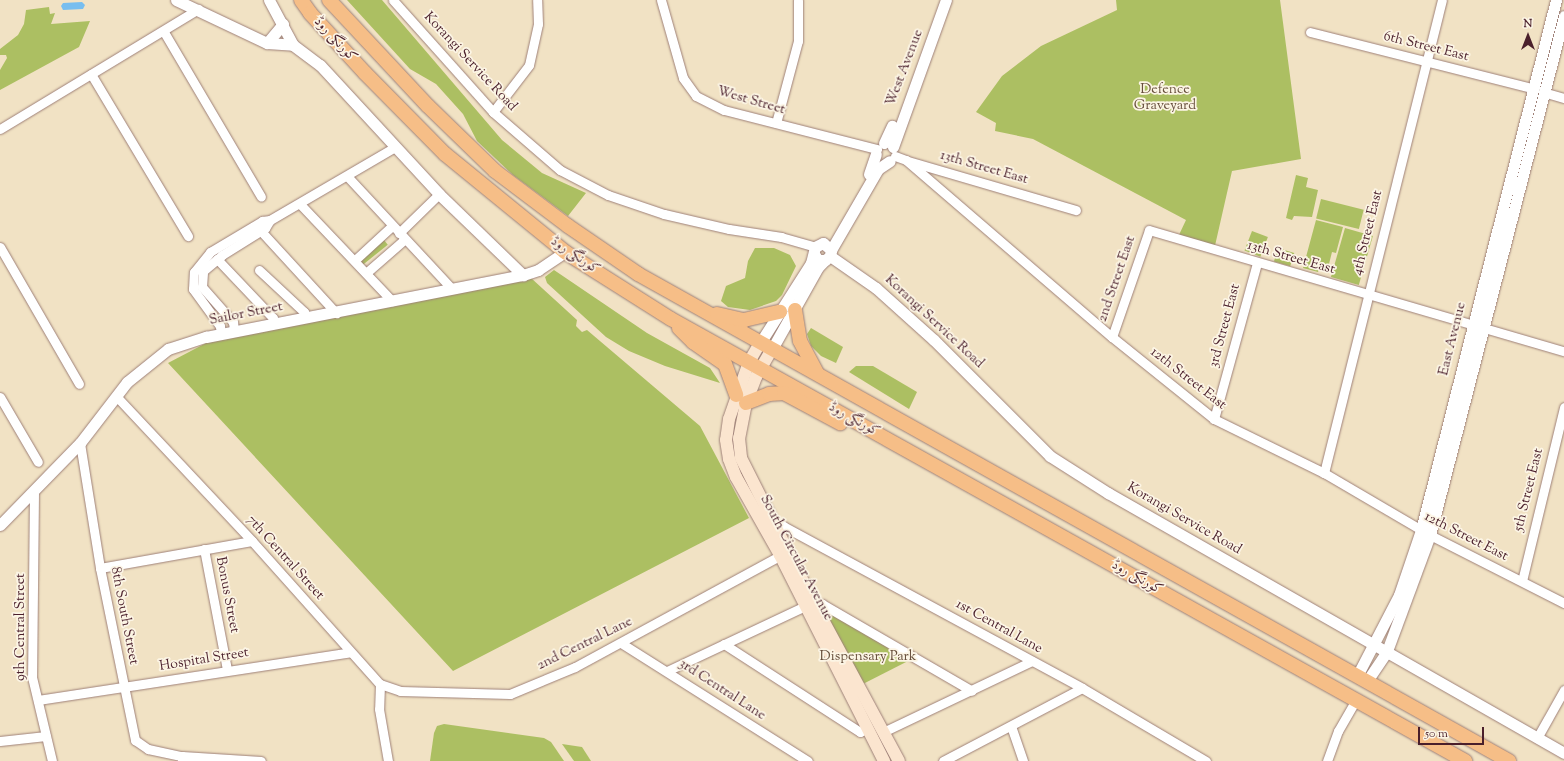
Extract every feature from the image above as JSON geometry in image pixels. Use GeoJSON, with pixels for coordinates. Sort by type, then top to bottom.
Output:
{"type":"FeatureCollection","features":[{"type":"Feature","properties":{"kind":"main road","name":"کورنگی روڈ"},"geometry":{"type":"LineString","coordinates":[[302,0],[310,14],[365,73],[445,154],[565,252],[671,318],[1465,761]]}},
{"type":"Feature","properties":{"kind":"main road","name":"کورنگی روڈ"},"geometry":{"type":"LineString","coordinates":[[329,0],[428,106],[495,171],[568,226],[638,274],[713,314],[721,322],[817,373],[1509,761]]}},
{"type":"Feature","properties":{"kind":"main road"},"geometry":{"type":"LineString","coordinates":[[795,310],[800,341],[817,373]]}},
{"type":"Feature","properties":{"kind":"main road"},"geometry":{"type":"LineString","coordinates":[[713,314],[744,320],[780,312]]}},
{"type":"Feature","properties":{"kind":"main road"},"geometry":{"type":"LineString","coordinates":[[671,318],[693,342],[725,364],[741,399],[784,393],[855,431],[878,433]]}},
{"type":"Feature","properties":{"kind":"main road","name":"South Circular Avenue"},"geometry":{"type":"LineString","coordinates":[[766,346],[755,365],[728,425],[726,448],[736,477],[783,554],[884,761]]}},
{"type":"Feature","properties":{"kind":"main road","name":"South Circular Avenue"},"geometry":{"type":"LineString","coordinates":[[741,399],[739,438],[741,458],[775,529],[783,554]]}},
{"type":"Feature","properties":{"kind":"main road","name":"South Circular Avenue"},"geometry":{"type":"LineString","coordinates":[[810,607],[899,761]]}},
{"type":"Feature","properties":{"kind":"street"},"geometry":{"type":"LineString","coordinates":[[176,0],[198,9],[267,43],[293,45]]}},
{"type":"Feature","properties":{"kind":"street"},"geometry":{"type":"LineString","coordinates":[[269,0],[293,45],[320,65],[439,194],[523,275]]}},
{"type":"Feature","properties":{"kind":"street","name":"Korangi Service Road"},"geometry":{"type":"LineString","coordinates":[[393,0],[493,112],[560,170],[608,195],[664,214],[730,229],[781,237],[823,252],[876,288],[922,329],[1050,456],[1108,493],[1564,753]]}},
{"type":"Feature","properties":{"kind":"street"},"geometry":{"type":"LineString","coordinates":[[493,112],[529,65],[538,24],[537,0]]}},
{"type":"Feature","properties":{"kind":"street","name":"West Street"},"geometry":{"type":"LineString","coordinates":[[661,0],[683,78],[689,88],[702,100],[724,110],[886,152]]}},
{"type":"Feature","properties":{"kind":"street"},"geometry":{"type":"LineString","coordinates":[[776,123],[798,41],[798,0]]}},
{"type":"Feature","properties":{"kind":"street","name":"West Avenue"},"geometry":{"type":"LineString","coordinates":[[886,152],[939,0]]}},
{"type":"Feature","properties":{"kind":"street","name":"West Avenue"},"geometry":{"type":"LineString","coordinates":[[766,346],[795,310],[818,267],[823,252],[874,167],[886,152],[946,0]]}},
{"type":"Feature","properties":{"kind":"street","name":"4th Street East"},"geometry":{"type":"LineString","coordinates":[[1324,473],[1366,294],[1442,0]]}},
{"type":"Feature","properties":{"kind":"street","name":"East Avenue"},"geometry":{"type":"LineString","coordinates":[[1362,679],[1387,651],[1425,532],[1484,328],[1539,90],[1556,0]]}},
{"type":"Feature","properties":{"kind":"street"},"geometry":{"type":"LineString","coordinates":[[0,129],[164,32],[198,9]]}},
{"type":"Feature","properties":{"kind":"street","name":"East Avenue"},"geometry":{"type":"LineString","coordinates":[[1362,679],[1375,645],[1407,576],[1425,532],[1472,325],[1539,90],[1564,16]]}},
{"type":"Feature","properties":{"kind":"street"},"geometry":{"type":"LineString","coordinates":[[267,43],[283,24]]}},
{"type":"Feature","properties":{"kind":"street"},"geometry":{"type":"LineString","coordinates":[[164,32],[261,197]]}},
{"type":"Feature","properties":{"kind":"street","name":"6th Street East"},"geometry":{"type":"LineString","coordinates":[[1310,32],[1539,90],[1564,98]]}},
{"type":"Feature","properties":{"kind":"street"},"geometry":{"type":"LineString","coordinates":[[91,74],[188,236]]}},
{"type":"Feature","properties":{"kind":"street"},"geometry":{"type":"LineString","coordinates":[[234,331],[233,322],[202,288],[203,271],[217,259],[260,230],[270,220],[300,204],[395,147]]}},
{"type":"Feature","properties":{"kind":"street","name":"12th Street East"},"geometry":{"type":"LineString","coordinates":[[886,152],[906,160],[1112,337],[1214,419],[1324,473],[1425,532],[1564,603]]}},
{"type":"Feature","properties":{"kind":"street","name":"13th Street East"},"geometry":{"type":"LineString","coordinates":[[906,160],[1076,210]]}},
{"type":"Feature","properties":{"kind":"street"},"geometry":{"type":"LineString","coordinates":[[347,176],[401,237],[452,289]]}},
{"type":"Feature","properties":{"kind":"street"},"geometry":{"type":"LineString","coordinates":[[366,273],[401,237],[439,194]]}},
{"type":"Feature","properties":{"kind":"street"},"geometry":{"type":"LineString","coordinates":[[300,204],[355,260],[392,302]]}},
{"type":"Feature","properties":{"kind":"street"},"geometry":{"type":"LineString","coordinates":[[221,334],[220,326],[193,289],[194,272],[210,252],[262,221],[270,220]]}},
{"type":"Feature","properties":{"kind":"street"},"geometry":{"type":"LineString","coordinates":[[355,260],[392,226]]}},
{"type":"Feature","properties":{"kind":"street"},"geometry":{"type":"LineString","coordinates":[[260,230],[336,313]]}},
{"type":"Feature","properties":{"kind":"street","name":"13th Street East"},"geometry":{"type":"LineString","coordinates":[[1149,230],[1257,263],[1564,351]]}},
{"type":"Feature","properties":{"kind":"street","name":"2nd Street East"},"geometry":{"type":"LineString","coordinates":[[1112,337],[1149,230]]}},
{"type":"Feature","properties":{"kind":"street"},"geometry":{"type":"LineString","coordinates":[[0,247],[79,384]]}},
{"type":"Feature","properties":{"kind":"street","name":"Sailor Street"},"geometry":{"type":"LineString","coordinates":[[0,525],[34,492],[80,443],[116,396],[138,371],[168,350],[180,344],[234,331],[336,313],[523,275],[538,270],[565,252]]}},
{"type":"Feature","properties":{"kind":"street","name":"West Avenue"},"geometry":{"type":"LineString","coordinates":[[766,346],[780,312],[812,263],[823,252]]}},
{"type":"Feature","properties":{"kind":"street"},"geometry":{"type":"LineString","coordinates":[[217,259],[273,318],[274,324]]}},
{"type":"Feature","properties":{"kind":"street","name":"3rd Street East"},"geometry":{"type":"LineString","coordinates":[[1214,419],[1257,263]]}},
{"type":"Feature","properties":{"kind":"street"},"geometry":{"type":"LineString","coordinates":[[259,270],[304,312],[306,318]]}},
{"type":"Feature","properties":{"kind":"street","name":"7th Central Street"},"geometry":{"type":"LineString","coordinates":[[116,396],[252,541],[380,684]]}},
{"type":"Feature","properties":{"kind":"street"},"geometry":{"type":"LineString","coordinates":[[0,397],[38,462]]}},
{"type":"Feature","properties":{"kind":"street","name":"5th Street East"},"geometry":{"type":"LineString","coordinates":[[1522,581],[1564,407]]}},
{"type":"Feature","properties":{"kind":"street","name":"8th South Street"},"geometry":{"type":"LineString","coordinates":[[80,443],[100,568],[135,740],[148,749],[182,759],[261,761]]}},
{"type":"Feature","properties":{"kind":"street","name":"9th Central Street"},"geometry":{"type":"LineString","coordinates":[[34,492],[32,677],[52,761]]}},
{"type":"Feature","properties":{"kind":"street","name":"1st Central Lane"},"geometry":{"type":"LineString","coordinates":[[775,529],[783,526],[1082,688],[1206,761]]}},
{"type":"Feature","properties":{"kind":"street","name":"Bonus Street"},"geometry":{"type":"LineString","coordinates":[[100,568],[252,541]]}},
{"type":"Feature","properties":{"kind":"street","name":"Bonus Street"},"geometry":{"type":"LineString","coordinates":[[204,549],[228,670]]}},
{"type":"Feature","properties":{"kind":"street","name":"2nd Central Lane"},"geometry":{"type":"LineString","coordinates":[[380,684],[400,691],[510,694],[575,667],[783,554]]}},
{"type":"Feature","properties":{"kind":"street"},"geometry":{"type":"LineString","coordinates":[[667,671],[724,644],[810,607],[822,604],[972,691]]}},
{"type":"Feature","properties":{"kind":"street","name":"3rd Central Lane"},"geometry":{"type":"LineString","coordinates":[[621,643],[808,761]]}},
{"type":"Feature","properties":{"kind":"street"},"geometry":{"type":"LineString","coordinates":[[724,644],[860,732],[868,728]]}},
{"type":"Feature","properties":{"kind":"street","name":"Hospital Street"},"geometry":{"type":"LineString","coordinates":[[38,700],[350,652]]}},
{"type":"Feature","properties":{"kind":"street"},"geometry":{"type":"LineString","coordinates":[[883,732],[972,691],[1032,661]]}},
{"type":"Feature","properties":{"kind":"street"},"geometry":{"type":"LineString","coordinates":[[380,684],[379,709],[388,761]]}},
{"type":"Feature","properties":{"kind":"street"},"geometry":{"type":"LineString","coordinates":[[943,761],[1082,688]]}},
{"type":"Feature","properties":{"kind":"street"},"geometry":{"type":"LineString","coordinates":[[1537,738],[1564,690]]}},
{"type":"Feature","properties":{"kind":"street"},"geometry":{"type":"LineString","coordinates":[[1327,761],[1338,730],[1356,700]]}},
{"type":"Feature","properties":{"kind":"street"},"geometry":{"type":"LineString","coordinates":[[1011,726],[1023,761]]}},
{"type":"Feature","properties":{"kind":"street"},"geometry":{"type":"LineString","coordinates":[[0,741],[46,736]]}},
{"type":"Feature","properties":{"kind":"green space"},"geometry":{"type":"Polygon","coordinates":[[[347,0],[382,0],[502,140],[542,173],[586,193],[568,216],[513,175],[477,141],[463,114],[436,84],[410,69],[347,0]]]}},
{"type":"Feature","properties":{"kind":"green space","name":"Defence Graveyard"},"geometry":{"type":"Polygon","coordinates":[[[1116,0],[1280,0],[1301,159],[1232,171],[1214,250],[1178,237],[1186,220],[1033,139],[995,131],[996,123],[976,112],[1002,76],[1041,46],[1117,10],[1116,0]]]}},
{"type":"Feature","properties":{"kind":"green space"},"geometry":{"type":"Polygon","coordinates":[[[49,7],[50,14],[55,13],[51,24],[90,21],[79,47],[0,90],[0,70],[7,58],[6,55],[0,55],[0,49],[18,35],[24,24],[26,10],[49,7]]]}},
{"type":"Feature","properties":{"kind":"green space"},"geometry":{"type":"Polygon","coordinates":[[[1296,175],[1308,178],[1306,187],[1318,190],[1312,217],[1294,216],[1292,220],[1286,218],[1296,175]]]}},
{"type":"Feature","properties":{"kind":"green space"},"geometry":{"type":"Polygon","coordinates":[[[1321,199],[1364,210],[1359,229],[1316,218],[1321,199]]]}},
{"type":"Feature","properties":{"kind":"green space"},"geometry":{"type":"Polygon","coordinates":[[[1316,220],[1343,227],[1336,253],[1332,252],[1328,268],[1320,266],[1318,272],[1303,268],[1316,220]]]}},
{"type":"Feature","properties":{"kind":"green space"},"geometry":{"type":"Polygon","coordinates":[[[1345,228],[1373,236],[1359,285],[1331,277],[1345,228]]]}},
{"type":"Feature","properties":{"kind":"green space"},"geometry":{"type":"Polygon","coordinates":[[[1252,231],[1268,237],[1260,257],[1244,251],[1252,231]]]}},
{"type":"Feature","properties":{"kind":"green space"},"geometry":{"type":"Polygon","coordinates":[[[384,240],[388,245],[363,265],[359,260],[384,240]]]}},
{"type":"Feature","properties":{"kind":"green space"},"geometry":{"type":"Polygon","coordinates":[[[755,248],[774,248],[790,255],[796,266],[782,295],[776,301],[750,310],[728,307],[721,301],[726,286],[745,278],[748,261],[755,248]]]}},
{"type":"Feature","properties":{"kind":"green space"},"geometry":{"type":"Polygon","coordinates":[[[1278,248],[1294,253],[1290,266],[1274,261],[1278,248]]]}},
{"type":"Feature","properties":{"kind":"green space"},"geometry":{"type":"Polygon","coordinates":[[[554,270],[647,333],[710,368],[720,383],[665,366],[629,351],[606,337],[547,283],[545,277],[554,270]]]}},
{"type":"Feature","properties":{"kind":"green space"},"geometry":{"type":"Polygon","coordinates":[[[531,278],[577,320],[576,326],[582,332],[587,330],[700,426],[749,518],[453,671],[168,363],[210,341],[531,278]]]}},
{"type":"Feature","properties":{"kind":"green space"},"geometry":{"type":"Polygon","coordinates":[[[811,328],[843,347],[836,363],[821,356],[811,346],[807,334],[811,328]]]}},
{"type":"Feature","properties":{"kind":"green space"},"geometry":{"type":"Polygon","coordinates":[[[856,366],[873,366],[917,392],[909,409],[849,372],[856,366]]]}},
{"type":"Feature","properties":{"kind":"green space","name":"Dispensary Park"},"geometry":{"type":"Polygon","coordinates":[[[822,606],[912,659],[859,686],[822,606]]]}},
{"type":"Feature","properties":{"kind":"green space"},"geometry":{"type":"Polygon","coordinates":[[[444,724],[544,738],[551,742],[564,761],[430,761],[434,733],[437,726],[444,724]]]}},
{"type":"Feature","properties":{"kind":"green space"},"geometry":{"type":"Polygon","coordinates":[[[562,744],[582,747],[591,761],[574,761],[562,744]]]}},
{"type":"Feature","properties":{"kind":"water"},"geometry":{"type":"Polygon","coordinates":[[[82,2],[85,5],[83,9],[63,10],[61,6],[63,3],[82,2]]]}}]}
